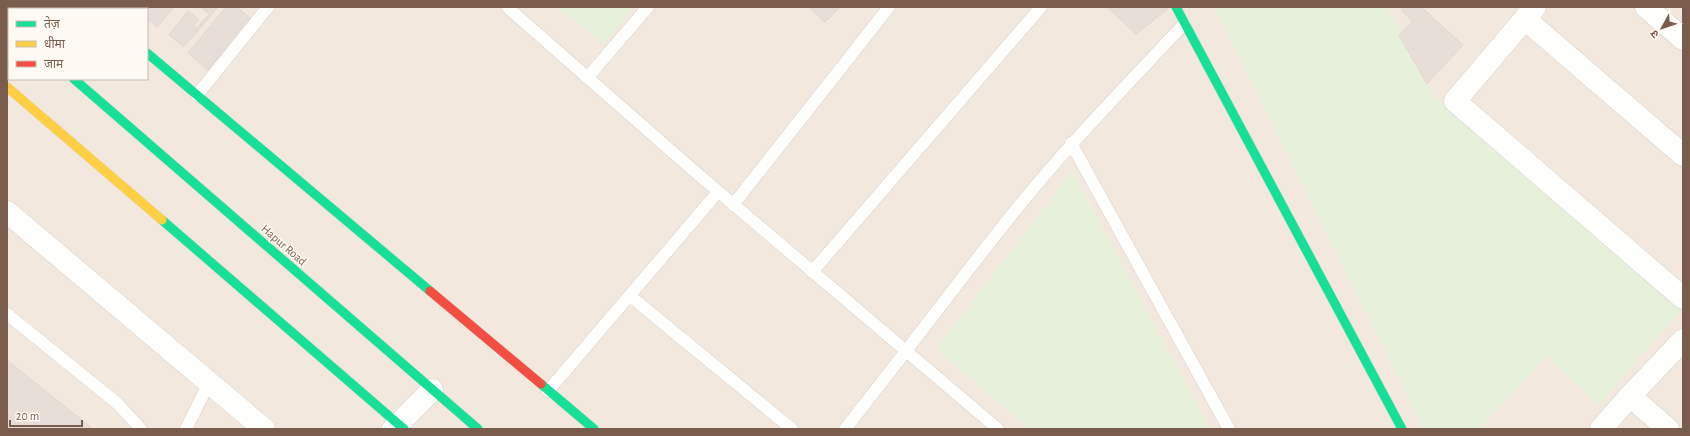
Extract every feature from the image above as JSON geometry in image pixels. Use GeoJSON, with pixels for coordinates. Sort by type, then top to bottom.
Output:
{"type":"FeatureCollection","features":[{"type":"Feature","properties":{"kind":"street"},"geometry":{"type":"LineString","coordinates":[[1176,7],[1402,429]]}},
{"type":"Feature","properties":{"kind":"street"},"geometry":{"type":"LineString","coordinates":[[1646,7],[1683,39]]}},
{"type":"Feature","properties":{"kind":"street"},"geometry":{"type":"LineString","coordinates":[[1683,155],[1530,13],[1455,101],[1683,298]]}},
{"type":"Feature","properties":{"kind":"street"},"geometry":{"type":"LineString","coordinates":[[148,54],[594,429]]}},
{"type":"Feature","properties":{"kind":"street","name":"Hapur Road"},"geometry":{"type":"LineString","coordinates":[[75,80],[478,429]]}},
{"type":"Feature","properties":{"kind":"street"},"geometry":{"type":"LineString","coordinates":[[7,87],[398,427],[432,390]]}},
{"type":"Feature","properties":{"kind":"street"},"geometry":{"type":"LineString","coordinates":[[7,212],[264,429]]}},
{"type":"Feature","properties":{"kind":"street"},"geometry":{"type":"LineString","coordinates":[[1601,429],[1683,340]]}},
{"type":"Feature","properties":{"kind":"street"},"geometry":{"type":"LineString","coordinates":[[1630,396],[1668,429]]}},
{"type":"Feature","properties":{"kind":"lane"},"geometry":{"type":"LineString","coordinates":[[197,95],[268,7]]}},
{"type":"Feature","properties":{"kind":"lane"},"geometry":{"type":"LineString","coordinates":[[507,7],[733,205],[998,429]]}},
{"type":"Feature","properties":{"kind":"lane"},"geometry":{"type":"LineString","coordinates":[[587,78],[648,7]]}},
{"type":"Feature","properties":{"kind":"lane"},"geometry":{"type":"LineString","coordinates":[[733,205],[888,7]]}},
{"type":"Feature","properties":{"kind":"lane"},"geometry":{"type":"LineString","coordinates":[[812,272],[1041,7]]}},
{"type":"Feature","properties":{"kind":"lane"},"geometry":{"type":"LineString","coordinates":[[845,429],[907,352],[1010,216],[1072,143],[1184,24]]}},
{"type":"Feature","properties":{"kind":"lane"},"geometry":{"type":"LineString","coordinates":[[1072,143],[1229,429]]}},
{"type":"Feature","properties":{"kind":"lane"},"geometry":{"type":"LineString","coordinates":[[548,390],[718,192]]}},
{"type":"Feature","properties":{"kind":"lane"},"geometry":{"type":"LineString","coordinates":[[630,296],[792,429]]}},
{"type":"Feature","properties":{"kind":"lane"},"geometry":{"type":"LineString","coordinates":[[7,314],[118,404],[141,429]]}},
{"type":"Feature","properties":{"kind":"lane"},"geometry":{"type":"LineString","coordinates":[[186,429],[209,383]]}},
{"type":"Feature","properties":{"kind":"shaded area"},"geometry":{"type":"Polygon","coordinates":[[[7,7],[1683,7],[1683,429],[7,429],[7,7]]]}},
{"type":"Feature","properties":{"kind":"green space"},"geometry":{"type":"Polygon","coordinates":[[[558,7],[634,7],[603,45],[558,7]]]}},
{"type":"Feature","properties":{"kind":"green space"},"geometry":{"type":"Polygon","coordinates":[[[1214,7],[1388,7],[1435,97],[1683,306],[1683,308],[1598,405],[1547,356],[1482,426],[1485,429],[1423,429],[1214,7]]]}},
{"type":"Feature","properties":{"kind":"green space"},"geometry":{"type":"Polygon","coordinates":[[[1072,171],[1210,429],[1029,429],[936,349],[1072,171]]]}},
{"type":"Feature","properties":{"kind":"building"},"geometry":{"type":"Polygon","coordinates":[[[174,7],[157,27],[148,20],[148,8],[136,8],[174,7]]]}},
{"type":"Feature","properties":{"kind":"building"},"geometry":{"type":"Polygon","coordinates":[[[200,7],[218,7],[184,47],[169,35],[188,11],[199,20],[194,25],[197,28],[209,14],[200,7]]]}},
{"type":"Feature","properties":{"kind":"building"},"geometry":{"type":"Polygon","coordinates":[[[226,7],[237,7],[251,19],[208,70],[188,53],[226,7]]]}},
{"type":"Feature","properties":{"kind":"building"},"geometry":{"type":"Polygon","coordinates":[[[809,7],[840,7],[825,22],[809,7]]]}},
{"type":"Feature","properties":{"kind":"building"},"geometry":{"type":"Polygon","coordinates":[[[1107,7],[1167,7],[1168,9],[1136,34],[1107,7]]]}},
{"type":"Feature","properties":{"kind":"building"},"geometry":{"type":"Polygon","coordinates":[[[1404,7],[1421,7],[1463,45],[1427,84],[1399,35],[1413,22],[1401,10],[1404,7]]]}},
{"type":"Feature","properties":{"kind":"building"},"geometry":{"type":"Polygon","coordinates":[[[7,357],[8,361],[93,429],[13,429],[18,424],[7,415],[7,357]]]}},
{"type":"Feature","properties":{"kind":"building"},"geometry":{"type":"Polygon","coordinates":[[[7,415],[18,424],[13,429],[7,429],[7,415]]]}},
{"type":"Feature","properties":{"kind":"traffic: fast"},"geometry":{"type":"LineString","coordinates":[[1176,7],[1402,429]]}},
{"type":"Feature","properties":{"kind":"traffic: fast"},"geometry":{"type":"LineString","coordinates":[[148,54],[430,291]]}},
{"type":"Feature","properties":{"kind":"traffic: fast"},"geometry":{"type":"LineString","coordinates":[[75,80],[478,429]]}},
{"type":"Feature","properties":{"kind":"traffic: fast"},"geometry":{"type":"LineString","coordinates":[[162,220],[404,429]]}},
{"type":"Feature","properties":{"kind":"traffic: fast"},"geometry":{"type":"LineString","coordinates":[[541,384],[594,429]]}},
{"type":"Feature","properties":{"kind":"traffic: slow"},"geometry":{"type":"LineString","coordinates":[[7,87],[162,220]]}},
{"type":"Feature","properties":{"kind":"traffic: jam"},"geometry":{"type":"LineString","coordinates":[[430,291],[541,384]]}}]}
